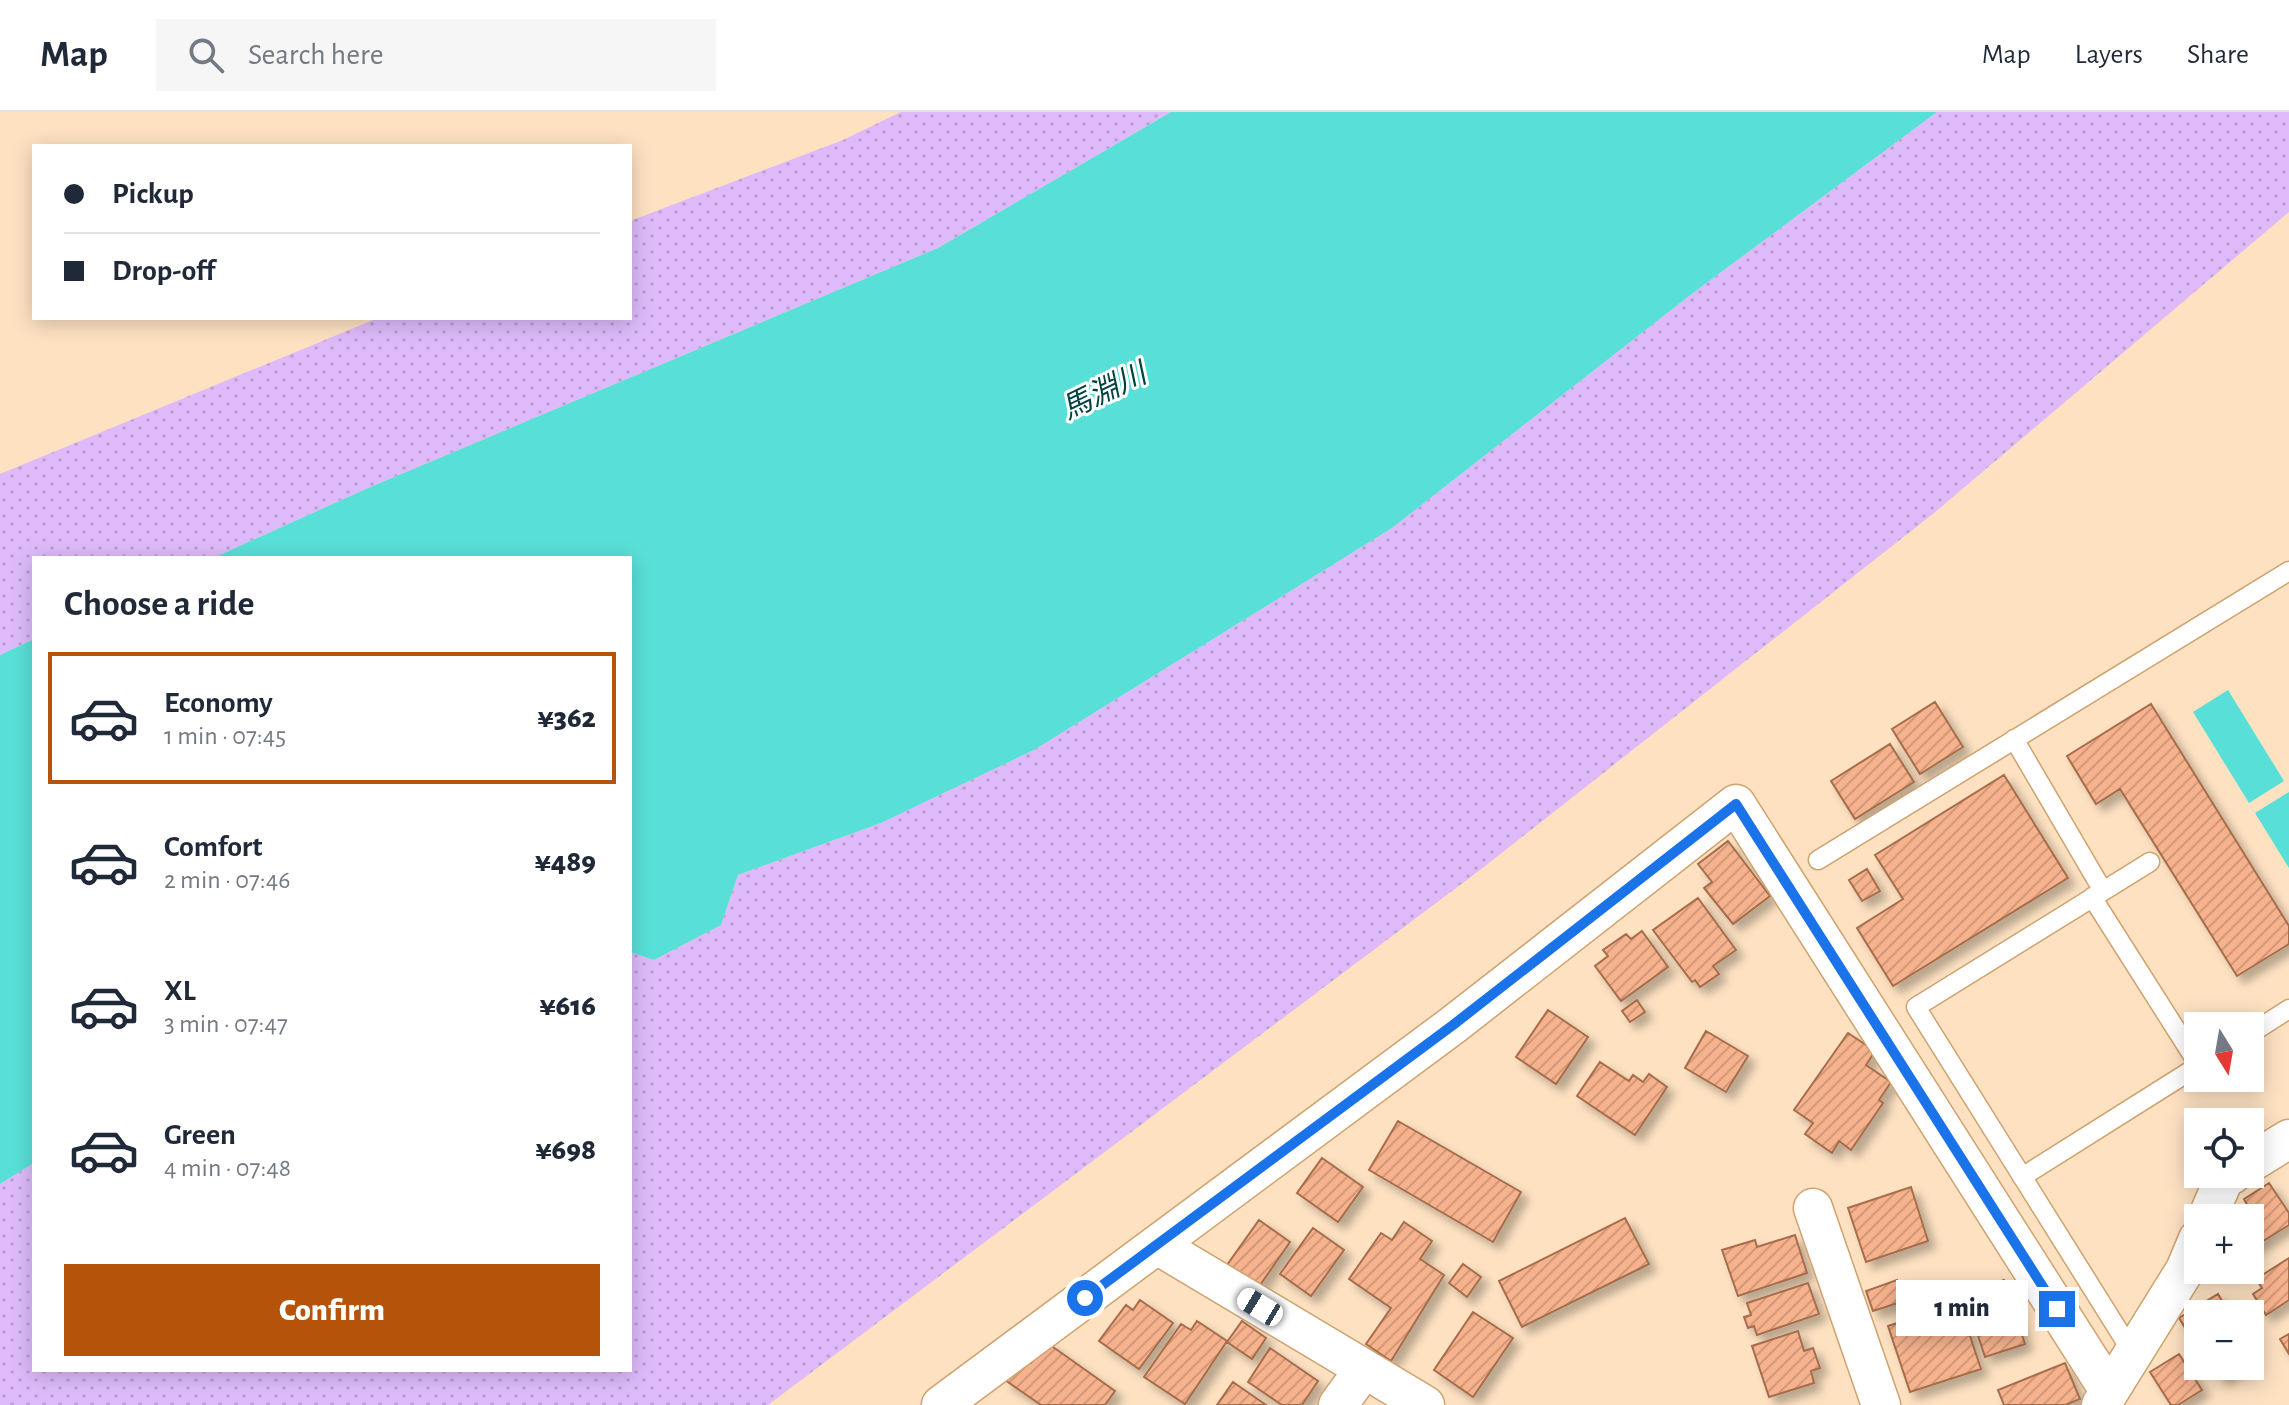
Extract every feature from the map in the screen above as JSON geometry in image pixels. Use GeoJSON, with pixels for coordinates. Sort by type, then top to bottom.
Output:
{"type":"FeatureCollection","features":[{"type":"Feature","properties":{"kind":"street"},"geometry":{"type":"LineString","coordinates":[[941,1405],[1453,1025],[1736,804],[2105,1397],[2184,1272]]}},
{"type":"Feature","properties":{"kind":"street"},"geometry":{"type":"LineString","coordinates":[[2264,1154],[2289,1139]]}},
{"type":"Feature","properties":{"kind":"street"},"geometry":{"type":"LineString","coordinates":[[1813,1208],[1881,1405]]}},
{"type":"Feature","properties":{"kind":"street"},"geometry":{"type":"LineString","coordinates":[[1157,1245],[1425,1405]]}},
{"type":"Feature","properties":{"kind":"street"},"geometry":{"type":"LineString","coordinates":[[1338,1405],[1364,1369]]}},
{"type":"Feature","properties":{"kind":"lane"},"geometry":{"type":"LineString","coordinates":[[1818,860],[2289,571]]}},
{"type":"Feature","properties":{"kind":"lane"},"geometry":{"type":"LineString","coordinates":[[2014,739],[2098,894],[2184,1041]]}},
{"type":"Feature","properties":{"kind":"lane"},"geometry":{"type":"LineString","coordinates":[[2132,1352],[1916,1007],[2150,862]]}},
{"type":"Feature","properties":{"kind":"lane"},"geometry":{"type":"LineString","coordinates":[[2264,1025],[2289,1009]]}},
{"type":"Feature","properties":{"kind":"lane"},"geometry":{"type":"LineString","coordinates":[[2022,1177],[2184,1074]]}},
{"type":"Feature","properties":{"kind":"shaded area"},"geometry":{"type":"Polygon","coordinates":[[[901,112],[1171,112],[938,248],[368,488],[217,556],[32,556],[32,640],[0,655],[0,474],[373,320],[632,320],[632,220],[843,140],[901,112]]]}},
{"type":"Feature","properties":{"kind":"shaded area"},"geometry":{"type":"Polygon","coordinates":[[[1937,112],[2289,112],[2289,212],[1934,513],[1480,870],[768,1405],[0,1405],[0,1184],[32,1164],[32,1372],[632,1372],[632,953],[654,960],[721,925],[738,875],[881,823],[1034,750],[1392,528],[1689,296],[1937,112]]]}},
{"type":"Feature","properties":{"kind":"water","name":"馬淵川"},"geometry":{"type":"Polygon","coordinates":[[[1171,112],[1937,112],[1689,296],[1392,528],[1034,750],[881,823],[738,875],[721,925],[654,960],[632,953],[632,556],[217,556],[368,488],[938,248],[1171,112]]]}},
{"type":"Feature","properties":{"kind":"water"},"geometry":{"type":"Polygon","coordinates":[[[32,640],[32,1164],[0,1184],[0,655],[32,640]]]}},
{"type":"Feature","properties":{"kind":"water"},"geometry":{"type":"Polygon","coordinates":[[[2228,690],[2284,781],[2249,803],[2193,712],[2228,690]]]}},
{"type":"Feature","properties":{"kind":"water"},"geometry":{"type":"Polygon","coordinates":[[[2289,792],[2289,868],[2255,813],[2289,792]]]}},
{"type":"Feature","properties":{"kind":"building"},"geometry":{"type":"Polygon","coordinates":[[[1935,702],[1963,747],[1920,774],[1892,729],[1935,702]]]}},
{"type":"Feature","properties":{"kind":"building"},"geometry":{"type":"Polygon","coordinates":[[[2151,704],[2289,926],[2289,944],[2237,976],[2120,789],[2096,804],[2067,756],[2151,704]]]}},
{"type":"Feature","properties":{"kind":"building"},"geometry":{"type":"Polygon","coordinates":[[[1890,744],[1914,782],[1855,819],[1831,781],[1890,744]]]}},
{"type":"Feature","properties":{"kind":"building"},"geometry":{"type":"Polygon","coordinates":[[[2004,775],[2068,878],[1893,986],[1857,928],[1903,899],[1875,855],[2004,775]]]}},
{"type":"Feature","properties":{"kind":"building"},"geometry":{"type":"Polygon","coordinates":[[[1728,841],[1770,896],[1733,924],[1704,888],[1712,882],[1698,864],[1728,841]]]}},
{"type":"Feature","properties":{"kind":"building"},"geometry":{"type":"Polygon","coordinates":[[[1867,869],[1880,891],[1862,901],[1849,880],[1867,869]]]}},
{"type":"Feature","properties":{"kind":"building"},"geometry":{"type":"Polygon","coordinates":[[[1698,898],[1736,950],[1713,966],[1719,974],[1700,987],[1695,980],[1692,982],[1653,930],[1698,898]]]}},
{"type":"Feature","properties":{"kind":"building"},"geometry":{"type":"Polygon","coordinates":[[[1642,931],[1668,967],[1621,1001],[1595,966],[1608,956],[1603,950],[1626,934],[1631,939],[1642,931]]]}},
{"type":"Feature","properties":{"kind":"building"},"geometry":{"type":"Polygon","coordinates":[[[1637,1000],[1645,1012],[1630,1022],[1622,1011],[1637,1000]]]}},
{"type":"Feature","properties":{"kind":"building"},"geometry":{"type":"Polygon","coordinates":[[[1548,1010],[1588,1037],[1556,1084],[1516,1057],[1548,1010]]]}},
{"type":"Feature","properties":{"kind":"building"},"geometry":{"type":"Polygon","coordinates":[[[1706,1031],[1748,1056],[1726,1092],[1685,1068],[1706,1031]]]}},
{"type":"Feature","properties":{"kind":"building"},"geometry":{"type":"Polygon","coordinates":[[[1848,1033],[1875,1051],[1866,1065],[1891,1082],[1879,1100],[1883,1103],[1851,1150],[1839,1141],[1832,1153],[1805,1134],[1813,1123],[1794,1110],[1848,1033]]]}},
{"type":"Feature","properties":{"kind":"building"},"geometry":{"type":"Polygon","coordinates":[[[1600,1062],[1629,1081],[1633,1075],[1643,1082],[1649,1074],[1667,1087],[1635,1135],[1577,1096],[1600,1062]]]}},
{"type":"Feature","properties":{"kind":"building"},"geometry":{"type":"Polygon","coordinates":[[[1398,1121],[1521,1192],[1493,1242],[1369,1170],[1398,1121]]]}},
{"type":"Feature","properties":{"kind":"building"},"geometry":{"type":"Polygon","coordinates":[[[1322,1158],[1363,1187],[1338,1222],[1297,1193],[1322,1158]]]}},
{"type":"Feature","properties":{"kind":"building"},"geometry":{"type":"Polygon","coordinates":[[[2269,1183],[2289,1213],[2289,1225],[2264,1240],[2264,1204],[2247,1204],[2244,1199],[2269,1183]]]}},
{"type":"Feature","properties":{"kind":"building"},"geometry":{"type":"Polygon","coordinates":[[[1911,1187],[1928,1241],[1866,1262],[1848,1208],[1911,1187]]]}},
{"type":"Feature","properties":{"kind":"building"},"geometry":{"type":"Polygon","coordinates":[[[1625,1218],[1649,1264],[1522,1327],[1499,1281],[1625,1218]]]}},
{"type":"Feature","properties":{"kind":"building"},"geometry":{"type":"Polygon","coordinates":[[[1259,1220],[1290,1242],[1258,1288],[1227,1265],[1259,1220]]]}},
{"type":"Feature","properties":{"kind":"building"},"geometry":{"type":"Polygon","coordinates":[[[1404,1222],[1432,1241],[1420,1259],[1444,1275],[1391,1361],[1366,1344],[1391,1308],[1349,1279],[1381,1233],[1392,1240],[1404,1222]]]}},
{"type":"Feature","properties":{"kind":"building"},"geometry":{"type":"Polygon","coordinates":[[[1313,1228],[1344,1250],[1311,1296],[1280,1274],[1313,1228]]]}},
{"type":"Feature","properties":{"kind":"building"},"geometry":{"type":"Polygon","coordinates":[[[1795,1235],[1807,1273],[1738,1296],[1722,1250],[1755,1240],[1757,1247],[1795,1235]]]}},
{"type":"Feature","properties":{"kind":"building"},"geometry":{"type":"Polygon","coordinates":[[[2289,1258],[2289,1300],[2266,1315],[2264,1300],[2257,1300],[2253,1294],[2262,1288],[2259,1284],[2264,1284],[2264,1274],[2289,1258]]]}},
{"type":"Feature","properties":{"kind":"building"},"geometry":{"type":"Polygon","coordinates":[[[1463,1264],[1481,1277],[1467,1297],[1449,1283],[1463,1264]]]}},
{"type":"Feature","properties":{"kind":"building"},"geometry":{"type":"Polygon","coordinates":[[[1897,1280],[1904,1301],[1873,1311],[1866,1291],[1897,1280]]]}},
{"type":"Feature","properties":{"kind":"building"},"geometry":{"type":"Polygon","coordinates":[[[2004,1280],[2025,1344],[1985,1357],[1964,1293],[2004,1280]]]}},
{"type":"Feature","properties":{"kind":"building"},"geometry":{"type":"Polygon","coordinates":[[[1808,1283],[1819,1314],[1757,1335],[1754,1326],[1748,1328],[1744,1317],[1751,1315],[1747,1303],[1808,1283]]]}},
{"type":"Feature","properties":{"kind":"building"},"geometry":{"type":"Polygon","coordinates":[[[2218,1294],[2222,1300],[2208,1300],[2218,1294]]]}},
{"type":"Feature","properties":{"kind":"building"},"geometry":{"type":"Polygon","coordinates":[[[1140,1300],[1173,1323],[1139,1369],[1099,1341],[1126,1305],[1133,1310],[1140,1300]]]}},
{"type":"Feature","properties":{"kind":"building"},"geometry":{"type":"Polygon","coordinates":[[[1473,1312],[1513,1338],[1473,1397],[1434,1370],[1473,1312]]]}},
{"type":"Feature","properties":{"kind":"building"},"geometry":{"type":"Polygon","coordinates":[[[1963,1315],[1981,1369],[1910,1392],[1888,1326],[1913,1318],[1917,1330],[1963,1315]]]}},
{"type":"Feature","properties":{"kind":"building"},"geometry":{"type":"Polygon","coordinates":[[[1197,1321],[1227,1341],[1185,1404],[1144,1377],[1181,1324],[1191,1330],[1197,1321]]]}},
{"type":"Feature","properties":{"kind":"building"},"geometry":{"type":"Polygon","coordinates":[[[1242,1321],[1266,1338],[1252,1359],[1227,1342],[1242,1321]]]}},
{"type":"Feature","properties":{"kind":"building"},"geometry":{"type":"Polygon","coordinates":[[[1798,1331],[1804,1351],[1813,1348],[1820,1368],[1811,1371],[1814,1383],[1769,1397],[1752,1346],[1798,1331]]]}},
{"type":"Feature","properties":{"kind":"building"},"geometry":{"type":"Polygon","coordinates":[[[2289,1334],[2289,1354],[2280,1339],[2289,1334]]]}},
{"type":"Feature","properties":{"kind":"building"},"geometry":{"type":"Polygon","coordinates":[[[1046,1342],[1115,1391],[1105,1405],[1041,1405],[1005,1380],[1022,1357],[1031,1363],[1046,1342]]]}},
{"type":"Feature","properties":{"kind":"building"},"geometry":{"type":"Polygon","coordinates":[[[1270,1348],[1318,1381],[1302,1405],[1282,1405],[1248,1382],[1270,1348]]]}},
{"type":"Feature","properties":{"kind":"building"},"geometry":{"type":"Polygon","coordinates":[[[2179,1354],[2184,1362],[2184,1380],[2196,1380],[2202,1390],[2178,1405],[2171,1405],[2150,1372],[2179,1354]]]}},
{"type":"Feature","properties":{"kind":"building"},"geometry":{"type":"Polygon","coordinates":[[[2065,1363],[2080,1399],[2065,1405],[2004,1405],[1998,1390],[2065,1363]]]}},
{"type":"Feature","properties":{"kind":"building"},"geometry":{"type":"Polygon","coordinates":[[[1233,1382],[1266,1405],[1217,1405],[1233,1382]]]}},
{"type":"Feature","properties":{"kind":"route"},"geometry":{"type":"LineString","coordinates":[[1085,1298],[1453,1025],[1736,804],[2057,1309]]}}]}
